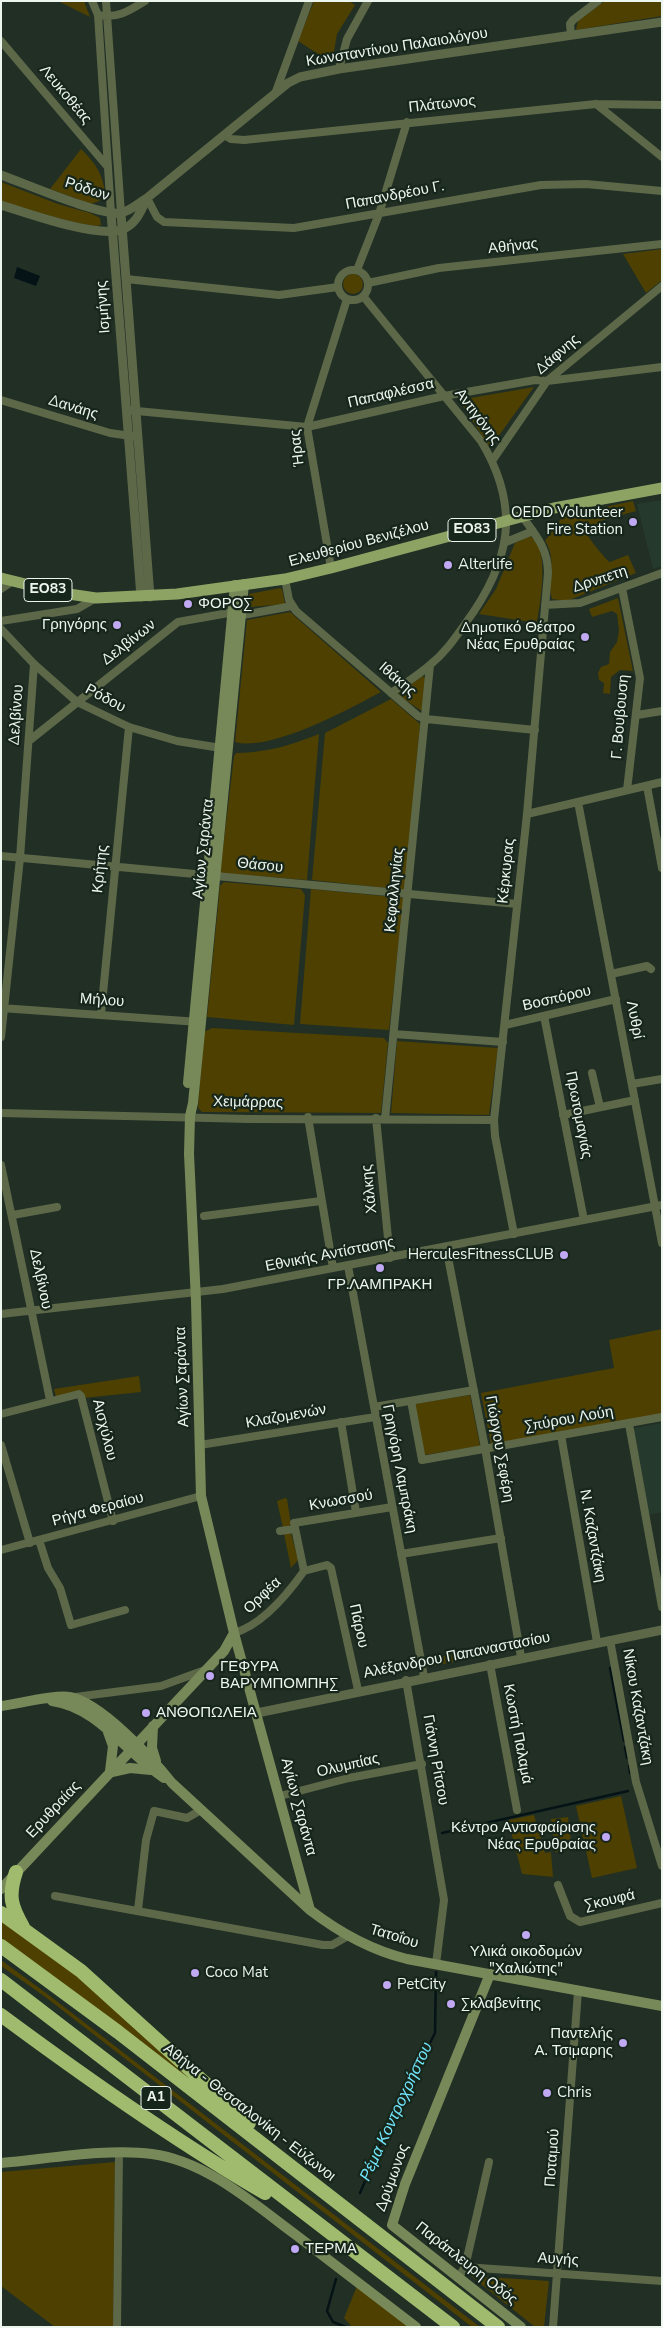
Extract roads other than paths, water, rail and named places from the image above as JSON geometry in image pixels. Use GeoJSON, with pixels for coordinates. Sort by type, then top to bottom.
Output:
{"type":"FeatureCollection","features":[{"type":"Feature","properties":{"kind":"highway"},"geometry":{"type":"LineString","coordinates":[[1,1880],[16,1872]]}},
{"type":"Feature","properties":{"kind":"highway"},"geometry":{"type":"LineString","coordinates":[[16,1872],[10,1892],[12,1903],[25,1930]]}},
{"type":"Feature","properties":{"kind":"highway"},"geometry":{"type":"LineString","coordinates":[[1,1913],[81,1971],[292,2163],[305,2177]]}},
{"type":"Feature","properties":{"kind":"highway","name":"Αθήνα - Θεσσαλονίκη - Εύζωνοι"},"geometry":{"type":"LineString","coordinates":[[1,1946],[67,1993],[498,2327]]}},
{"type":"Feature","properties":{"kind":"highway","name":"Α1"},"geometry":{"type":"LineString","coordinates":[[1,1980],[453,2327]]}},
{"type":"Feature","properties":{"kind":"highway"},"geometry":{"type":"LineString","coordinates":[[1,2015],[64,2062],[224,2169],[309,2218]]}},
{"type":"Feature","properties":{"kind":"main road","name":"Ελευθερίου Βενιζέλου"},"geometry":{"type":"LineString","coordinates":[[146,597],[285,579],[522,516],[578,503],[662,488]]}},
{"type":"Feature","properties":{"kind":"main road","name":"ΕΟ83"},"geometry":{"type":"LineString","coordinates":[[1,578],[62,593],[96,598],[146,597]]}},
{"type":"Feature","properties":{"kind":"main road","name":"Αγίων Σαράντα"},"geometry":{"type":"LineString","coordinates":[[240,585],[197,1021],[186,1104],[190,1116],[189,1154],[196,1293],[201,1496],[234,1633],[258,1712],[310,1910]]}},
{"type":"Feature","properties":{"kind":"main road","name":"Αγίων Σαράντα"},"geometry":{"type":"LineString","coordinates":[[212,876],[221,748],[238,613]]}},
{"type":"Feature","properties":{"kind":"main road","name":"Ερυθραίας"},"geometry":{"type":"LineString","coordinates":[[1,1889],[207,1670],[229,1645],[234,1633]]}},
{"type":"Feature","properties":{"kind":"main road","name":"Ερυθραίας"},"geometry":{"type":"LineString","coordinates":[[41,1701],[60,1696],[70,1697]]}},
{"type":"Feature","properties":{"kind":"main road"},"geometry":{"type":"LineString","coordinates":[[70,1697],[85,1703],[98,1712],[133,1748]]}},
{"type":"Feature","properties":{"kind":"main road","name":"Ερυθραίας"},"geometry":{"type":"LineString","coordinates":[[1,1706],[54,1701],[79,1709],[133,1748]]}},
{"type":"Feature","properties":{"kind":"main road"},"geometry":{"type":"LineString","coordinates":[[108,1774],[130,1768],[155,1767],[152,1748],[153,1726]]}},
{"type":"Feature","properties":{"kind":"main road"},"geometry":{"type":"LineString","coordinates":[[106,1729],[113,1746],[114,1756],[108,1774]]}},
{"type":"Feature","properties":{"kind":"main road","name":"Τατοΐου"},"geometry":{"type":"LineString","coordinates":[[133,1748],[310,1910],[348,1936],[382,1952],[436,1964],[662,2006]]}},
{"type":"Feature","properties":{"kind":"main road","name":"Δρύμωνος"},"geometry":{"type":"LineString","coordinates":[[392,2225],[405,2184],[490,1974]]}},
{"type":"Feature","properties":{"kind":"main road"},"geometry":{"type":"LineString","coordinates":[[1,2163],[119,2152],[152,2154],[171,2158],[217,2179],[416,2327]]}},
{"type":"Feature","properties":{"kind":"main road","name":"Παράπλευρη Οδός"},"geometry":{"type":"LineString","coordinates":[[392,2225],[521,2327]]}},
{"type":"Feature","properties":{"kind":"street","name":"Ισμήνης"},"geometry":{"type":"LineString","coordinates":[[106,1],[138,437],[146,597]]}},
{"type":"Feature","properties":{"kind":"street"},"geometry":{"type":"LineString","coordinates":[[98,15],[117,16],[145,1]]}},
{"type":"Feature","properties":{"kind":"street"},"geometry":{"type":"LineString","coordinates":[[275,94],[309,1]]}},
{"type":"Feature","properties":{"kind":"street"},"geometry":{"type":"LineString","coordinates":[[339,69],[347,39],[368,1]]}},
{"type":"Feature","properties":{"kind":"street"},"geometry":{"type":"LineString","coordinates":[[571,36],[570,24],[573,20],[598,1]]}},
{"type":"Feature","properties":{"kind":"street","name":"Ισμήνης"},"geometry":{"type":"LineString","coordinates":[[93,2],[98,15],[106,166],[128,436],[146,597]]}},
{"type":"Feature","properties":{"kind":"street","name":"Κωνσταντίνου Παλαιολόγου"},"geometry":{"type":"LineString","coordinates":[[147,198],[226,136],[275,94],[300,77],[339,69],[662,22]]}},
{"type":"Feature","properties":{"kind":"street","name":"Λευκοθέας"},"geometry":{"type":"LineString","coordinates":[[1,42],[106,166]]}},
{"type":"Feature","properties":{"kind":"street"},"geometry":{"type":"LineString","coordinates":[[596,104],[662,157]]}},
{"type":"Feature","properties":{"kind":"street","name":"Πλάτωνος"},"geometry":{"type":"LineString","coordinates":[[226,136],[232,140],[244,140],[596,104],[662,105]]}},
{"type":"Feature","properties":{"kind":"street"},"geometry":{"type":"LineString","coordinates":[[357,270],[379,214],[407,122]]}},
{"type":"Feature","properties":{"kind":"street","name":"Ρόδων"},"geometry":{"type":"LineString","coordinates":[[1,175],[111,213],[121,213],[147,198]]}},
{"type":"Feature","properties":{"kind":"street","name":"Παπανδρέου Γ."},"geometry":{"type":"LineString","coordinates":[[147,198],[157,217],[164,222],[294,228],[541,185],[586,184],[662,191]]}},
{"type":"Feature","properties":{"kind":"street"},"geometry":{"type":"LineString","coordinates":[[1,205],[65,224],[112,232],[123,230],[140,215],[147,198]]}},
{"type":"Feature","properties":{"kind":"street","name":"Αθήνας"},"geometry":{"type":"LineString","coordinates":[[368,283],[439,268],[662,244]]}},
{"type":"Feature","properties":{"kind":"street"},"geometry":{"type":"LineString","coordinates":[[357,270],[364,275],[368,283],[363,296],[356,300],[347,299],[338,287],[343,273],[357,270]]}},
{"type":"Feature","properties":{"kind":"street"},"geometry":{"type":"LineString","coordinates":[[126,279],[279,295],[338,287]]}},
{"type":"Feature","properties":{"kind":"street","name":"Δάφνης"},"geometry":{"type":"LineString","coordinates":[[492,461],[547,381],[662,286]]}},
{"type":"Feature","properties":{"kind":"street","name":"Αντιγόνης"},"geometry":{"type":"LineString","coordinates":[[363,296],[481,441],[492,461],[507,521]]}},
{"type":"Feature","properties":{"kind":"street","name":"Ήρας"},"geometry":{"type":"LineString","coordinates":[[331,568],[307,427],[347,299]]}},
{"type":"Feature","properties":{"kind":"street","name":"Παπαφλέσσα"},"geometry":{"type":"LineString","coordinates":[[126,410],[307,427],[444,396],[535,380],[547,381],[662,367]]}},
{"type":"Feature","properties":{"kind":"street","name":"Δανάης"},"geometry":{"type":"LineString","coordinates":[[1,400],[110,433],[138,437]]}},
{"type":"Feature","properties":{"kind":"street","name":"Κέρκυρας"},"geometry":{"type":"LineString","coordinates":[[514,1234],[495,1136],[494,1120],[535,730],[548,562],[544,546],[522,516]]}},
{"type":"Feature","properties":{"kind":"street"},"geometry":{"type":"LineString","coordinates":[[391,693],[430,665],[446,650],[487,592],[496,574],[506,542],[507,521]]}},
{"type":"Feature","properties":{"kind":"street"},"geometry":{"type":"LineString","coordinates":[[506,542],[533,531]]}},
{"type":"Feature","properties":{"kind":"street","name":"Δρνπετη"},"geometry":{"type":"LineString","coordinates":[[545,605],[580,603],[662,573]]}},
{"type":"Feature","properties":{"kind":"street"},"geometry":{"type":"LineString","coordinates":[[285,579],[292,606]]}},
{"type":"Feature","properties":{"kind":"street"},"geometry":{"type":"LineString","coordinates":[[1,589],[13,581]]}},
{"type":"Feature","properties":{"kind":"street","name":"Γ. Βουβουση"},"geometry":{"type":"LineString","coordinates":[[622,588],[639,670],[637,715],[627,790]]}},
{"type":"Feature","properties":{"kind":"street"},"geometry":{"type":"LineString","coordinates":[[1,621],[77,609],[96,598]]}},
{"type":"Feature","properties":{"kind":"street","name":"Δελβίνων"},"geometry":{"type":"LineString","coordinates":[[30,740],[178,622],[292,606]]}},
{"type":"Feature","properties":{"kind":"street","name":"Ιθάκης"},"geometry":{"type":"LineString","coordinates":[[292,606],[418,716],[426,719],[535,730]]}},
{"type":"Feature","properties":{"kind":"street","name":"Ρόδου"},"geometry":{"type":"LineString","coordinates":[[1,629],[34,664],[77,702],[129,727],[177,741],[221,748]]}},
{"type":"Feature","properties":{"kind":"street","name":"Δελβίνου"},"geometry":{"type":"LineString","coordinates":[[1,1037],[20,858],[34,664]]}},
{"type":"Feature","properties":{"kind":"street","name":"Κεφαλληνίας"},"geometry":{"type":"LineString","coordinates":[[385,1118],[409,894],[430,665]]}},
{"type":"Feature","properties":{"kind":"street"},"geometry":{"type":"LineString","coordinates":[[637,715],[662,711]]}},
{"type":"Feature","properties":{"kind":"street","name":"Κρήτης"},"geometry":{"type":"LineString","coordinates":[[101,1014],[129,727]]}},
{"type":"Feature","properties":{"kind":"street"},"geometry":{"type":"LineString","coordinates":[[526,814],[662,782]]}},
{"type":"Feature","properties":{"kind":"street"},"geometry":{"type":"LineString","coordinates":[[647,786],[662,868]]}},
{"type":"Feature","properties":{"kind":"street","name":"Λυθρί"},"geometry":{"type":"LineString","coordinates":[[578,802],[635,1100],[658,1206],[662,1243]]}},
{"type":"Feature","properties":{"kind":"street","name":"Θάσου"},"geometry":{"type":"LineString","coordinates":[[1,856],[517,904]]}},
{"type":"Feature","properties":{"kind":"street"},"geometry":{"type":"LineString","coordinates":[[611,974],[647,966],[651,969]]}},
{"type":"Feature","properties":{"kind":"street","name":"Βοσπόρου"},"geometry":{"type":"LineString","coordinates":[[505,1025],[616,999]]}},
{"type":"Feature","properties":{"kind":"street","name":"Μήλου"},"geometry":{"type":"LineString","coordinates":[[3,1008],[197,1021]]}},
{"type":"Feature","properties":{"kind":"street","name":"Πρωτομαγιάς"},"geometry":{"type":"LineString","coordinates":[[544,1016],[584,1220]]}},
{"type":"Feature","properties":{"kind":"street"},"geometry":{"type":"LineString","coordinates":[[394,1034],[503,1042]]}},
{"type":"Feature","properties":{"kind":"street"},"geometry":{"type":"LineString","coordinates":[[592,1073],[600,1107]]}},
{"type":"Feature","properties":{"kind":"street"},"geometry":{"type":"LineString","coordinates":[[632,1084],[662,1079]]}},
{"type":"Feature","properties":{"kind":"street"},"geometry":{"type":"LineString","coordinates":[[563,1115],[635,1100]]}},
{"type":"Feature","properties":{"kind":"street","name":"Χειμάρρας"},"geometry":{"type":"LineString","coordinates":[[1,1113],[494,1120]]}},
{"type":"Feature","properties":{"kind":"street"},"geometry":{"type":"LineString","coordinates":[[308,1117],[333,1268]]}},
{"type":"Feature","properties":{"kind":"street","name":"Χάλκης"},"geometry":{"type":"LineString","coordinates":[[376,1118],[390,1258]]}},
{"type":"Feature","properties":{"kind":"street","name":"Δελβίνου"},"geometry":{"type":"LineString","coordinates":[[1,1164],[4,1190],[13,1215],[50,1400]]}},
{"type":"Feature","properties":{"kind":"street"},"geometry":{"type":"LineString","coordinates":[[204,1216],[321,1201]]}},
{"type":"Feature","properties":{"kind":"street","name":"Εθνικής Αντίστασης"},"geometry":{"type":"LineString","coordinates":[[1,1314],[196,1293],[348,1266],[658,1206]]}},
{"type":"Feature","properties":{"kind":"street"},"geometry":{"type":"LineString","coordinates":[[13,1215],[57,1207]]}},
{"type":"Feature","properties":{"kind":"street","name":"Γιώργου Σεφέρη"},"geometry":{"type":"LineString","coordinates":[[446,1246],[485,1448],[522,1657]]}},
{"type":"Feature","properties":{"kind":"street","name":"Γρηγόρη Λαμπράκη"},"geometry":{"type":"LineString","coordinates":[[348,1266],[424,1677]]}},
{"type":"Feature","properties":{"kind":"street"},"geometry":{"type":"LineString","coordinates":[[374,1407],[474,1390]]}},
{"type":"Feature","properties":{"kind":"street","name":"Αισχύλου"},"geometry":{"type":"LineString","coordinates":[[1,1414],[50,1400],[79,1394],[82,1396],[112,1521]]}},
{"type":"Feature","properties":{"kind":"street","name":"Σπύρου Λούη"},"geometry":{"type":"LineString","coordinates":[[411,1401],[422,1460],[662,1417]]}},
{"type":"Feature","properties":{"kind":"street","name":"Κλαζομενών"},"geometry":{"type":"LineString","coordinates":[[200,1445],[375,1417]]}},
{"type":"Feature","properties":{"kind":"street"},"geometry":{"type":"LineString","coordinates":[[341,1422],[356,1512]]}},
{"type":"Feature","properties":{"kind":"street"},"geometry":{"type":"LineString","coordinates":[[628,1424],[662,1608]]}},
{"type":"Feature","properties":{"kind":"street","name":"Ν. Καζαντζάκη"},"geometry":{"type":"LineString","coordinates":[[560,1435],[597,1642]]}},
{"type":"Feature","properties":{"kind":"street"},"geometry":{"type":"LineString","coordinates":[[1,1445],[30,1543]]}},
{"type":"Feature","properties":{"kind":"street","name":"Ρήγα Φεραίου"},"geometry":{"type":"LineString","coordinates":[[1,1550],[201,1496]]}},
{"type":"Feature","properties":{"kind":"street","name":"Κνωσσού"},"geometry":{"type":"LineString","coordinates":[[280,1531],[356,1512],[392,1507]]}},
{"type":"Feature","properties":{"kind":"street"},"geometry":{"type":"LineString","coordinates":[[295,1526],[304,1571]]}},
{"type":"Feature","properties":{"kind":"street"},"geometry":{"type":"LineString","coordinates":[[401,1554],[501,1538]]}},
{"type":"Feature","properties":{"kind":"street"},"geometry":{"type":"LineString","coordinates":[[39,1540],[48,1568],[60,1588],[71,1625],[125,1610]]}},
{"type":"Feature","properties":{"kind":"street","name":"Πάρου"},"geometry":{"type":"LineString","coordinates":[[304,1571],[327,1565],[331,1568],[358,1690]]}},
{"type":"Feature","properties":{"kind":"street","name":"Ορφέα"},"geometry":{"type":"LineString","coordinates":[[234,1633],[250,1627],[298,1580],[304,1571]]}},
{"type":"Feature","properties":{"kind":"street","name":"Αλέξανδρου Παπαναστασίου"},"geometry":{"type":"LineString","coordinates":[[258,1712],[406,1680],[662,1630]]}},
{"type":"Feature","properties":{"kind":"street","name":"Νίκου Καζαντζάκη"},"geometry":{"type":"LineString","coordinates":[[610,1640],[636,1782],[662,1866]]}},
{"type":"Feature","properties":{"kind":"street","name":"Κωστή Παλαμά"},"geometry":{"type":"LineString","coordinates":[[490,1664],[517,1810]]}},
{"type":"Feature","properties":{"kind":"street","name":"Ερυθραίας"},"geometry":{"type":"LineString","coordinates":[[70,1697],[162,1686],[207,1670]]}},
{"type":"Feature","properties":{"kind":"street","name":"Γιάννη Ρίτσου"},"geometry":{"type":"LineString","coordinates":[[406,1680],[444,1900],[436,1964]]}},
{"type":"Feature","properties":{"kind":"street","name":"Ολυμπίας"},"geometry":{"type":"LineString","coordinates":[[280,1796],[349,1778],[422,1764]]}},
{"type":"Feature","properties":{"kind":"street"},"geometry":{"type":"LineString","coordinates":[[138,1910],[146,1840],[154,1811],[187,1818],[201,1810]]}},
{"type":"Feature","properties":{"kind":"street","name":"Σκουφά"},"geometry":{"type":"LineString","coordinates":[[558,1885],[570,1916],[580,1922],[662,1903]]}},
{"type":"Feature","properties":{"kind":"street"},"geometry":{"type":"LineString","coordinates":[[55,1896],[323,1945],[332,1944],[348,1936]]}},
{"type":"Feature","properties":{"kind":"street","name":"Ποταμού"},"geometry":{"type":"LineString","coordinates":[[553,2327],[578,1991]]}},
{"type":"Feature","properties":{"kind":"street"},"geometry":{"type":"LineString","coordinates":[[117,2327],[119,2152]]}},
{"type":"Feature","properties":{"kind":"street"},"geometry":{"type":"LineString","coordinates":[[458,2278],[465,2267],[489,2162]]}},
{"type":"Feature","properties":{"kind":"street","name":"Αυγής"},"geometry":{"type":"LineString","coordinates":[[465,2267],[662,2281]]}},
{"type":"Feature","properties":{"kind":"waterway"},"geometry":{"type":"LineString","coordinates":[[610,1668],[624,1741]]}},
{"type":"Feature","properties":{"kind":"waterway"},"geometry":{"type":"LineString","coordinates":[[625,1747],[627,1758]]}},
{"type":"Feature","properties":{"kind":"waterway"},"geometry":{"type":"LineString","coordinates":[[629,1766],[630,1773]]}},
{"type":"Feature","properties":{"kind":"waterway"},"geometry":{"type":"LineString","coordinates":[[442,1833],[628,1791]]}},
{"type":"Feature","properties":{"kind":"waterway","name":"Ρέμα Κοντροχρήστου"},"geometry":{"type":"LineString","coordinates":[[360,2193],[386,2132],[435,2033],[436,1972]]}},
{"type":"Feature","properties":{"kind":"waterway","name":"Ρέμα Κοντροχρήστου"},"geometry":{"type":"LineString","coordinates":[[336,2279],[327,2311],[333,2322],[346,2327]]}},
{"type":"Feature","properties":{"kind":"place","name":"OEDD Volunteer Fire Station"},"geometry":{"type":"Point","coordinates":[633,522]}},
{"type":"Feature","properties":{"kind":"place","name":"Alterlife"},"geometry":{"type":"Point","coordinates":[448,565]}},
{"type":"Feature","properties":{"kind":"place","name":"ΦΟΡΟΣ"},"geometry":{"type":"Point","coordinates":[188,604]}},
{"type":"Feature","properties":{"kind":"place","name":"Γρηγόρης"},"geometry":{"type":"Point","coordinates":[117,625]}},
{"type":"Feature","properties":{"kind":"place","name":"Δημοτικό Θέατρο Νέας Ερυθραίας"},"geometry":{"type":"Point","coordinates":[585,637]}},
{"type":"Feature","properties":{"kind":"place","name":"HerculesFitnessCLUB"},"geometry":{"type":"Point","coordinates":[564,1255]}},
{"type":"Feature","properties":{"kind":"place","name":"ΓΡ.ΛΑΜΠΡΑΚΗ"},"geometry":{"type":"Point","coordinates":[380,1268]}},
{"type":"Feature","properties":{"kind":"place","name":"ΓΕΦΥΡΑ ΒΑΡΥΜΠΟΜΠΗΣ"},"geometry":{"type":"Point","coordinates":[210,1676]}},
{"type":"Feature","properties":{"kind":"place","name":"ΑΝΘΟΠΩΛΕΙΑ"},"geometry":{"type":"Point","coordinates":[146,1713]}},
{"type":"Feature","properties":{"kind":"place","name":"Κέντρο Αντισφαίρισης Νέας Ερυθραίας"},"geometry":{"type":"Point","coordinates":[606,1837]}},
{"type":"Feature","properties":{"kind":"place","name":"Υλικά οικοδομών \"Χαλιώτης\""},"geometry":{"type":"Point","coordinates":[526,1935]}},
{"type":"Feature","properties":{"kind":"place","name":"Coco Mat"},"geometry":{"type":"Point","coordinates":[195,1973]}},
{"type":"Feature","properties":{"kind":"place","name":"PetCity"},"geometry":{"type":"Point","coordinates":[387,1985]}},
{"type":"Feature","properties":{"kind":"place","name":"Σκλαβενίτης"},"geometry":{"type":"Point","coordinates":[451,2004]}},
{"type":"Feature","properties":{"kind":"place","name":"Παντελής Α. Τσιμαρης"},"geometry":{"type":"Point","coordinates":[623,2043]}},
{"type":"Feature","properties":{"kind":"place","name":"Chris"},"geometry":{"type":"Point","coordinates":[547,2093]}},
{"type":"Feature","properties":{"kind":"place","name":"ΤΕΡΜΑ"},"geometry":{"type":"Point","coordinates":[295,2249]}}]}
